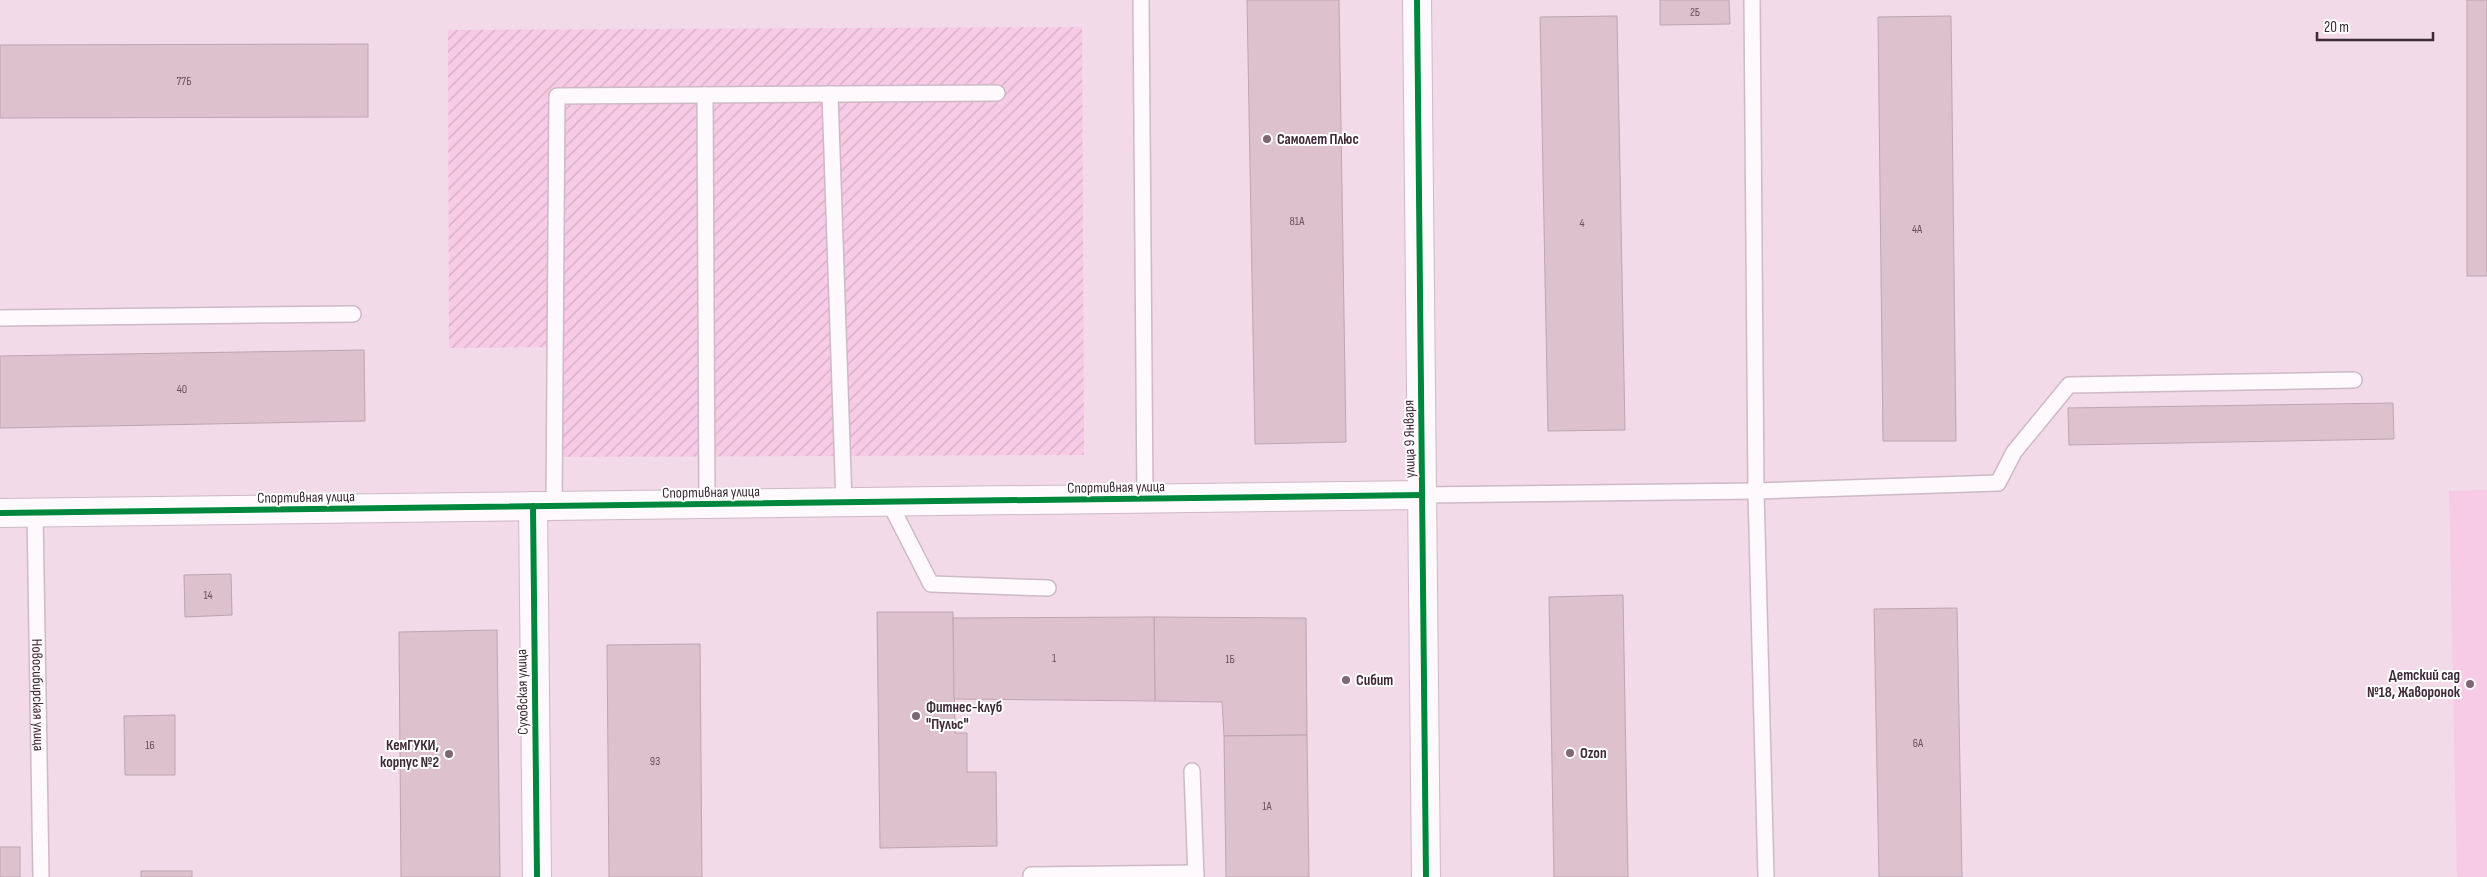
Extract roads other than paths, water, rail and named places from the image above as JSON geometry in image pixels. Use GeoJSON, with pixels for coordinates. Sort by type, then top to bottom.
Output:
{"type":"FeatureCollection","features":[{"type":"Feature","properties":{"kind":"street","name":"улица 9 Января"},"geometry":{"type":"LineString","coordinates":[[1417,0],[1426,877]]}},
{"type":"Feature","properties":{"kind":"street","name":"Спортивная улица"},"geometry":{"type":"LineString","coordinates":[[0,513],[1422,495]]}},
{"type":"Feature","properties":{"kind":"street","name":"Суховская улица"},"geometry":{"type":"LineString","coordinates":[[537,877],[543,506]]}},
{"type":"Feature","properties":{"kind":"lane"},"geometry":{"type":"LineString","coordinates":[[1141,0],[1145,499]]}},
{"type":"Feature","properties":{"kind":"lane"},"geometry":{"type":"LineString","coordinates":[[1752,0],[1756,491],[1766,877]]}},
{"type":"Feature","properties":{"kind":"lane"},"geometry":{"type":"LineString","coordinates":[[543,506],[557,96],[996,93]]}},
{"type":"Feature","properties":{"kind":"lane"},"geometry":{"type":"LineString","coordinates":[[830,94],[844,502]]}},
{"type":"Feature","properties":{"kind":"lane"},"geometry":{"type":"LineString","coordinates":[[705,95],[706,504]]}},
{"type":"Feature","properties":{"kind":"lane"},"geometry":{"type":"LineString","coordinates":[[0,318],[353,314]]}},
{"type":"Feature","properties":{"kind":"lane"},"geometry":{"type":"LineString","coordinates":[[1422,495],[1756,491],[1998,483],[2014,452],[2069,385],[2354,380]]}},
{"type":"Feature","properties":{"kind":"lane"},"geometry":{"type":"LineString","coordinates":[[889,502],[931,584],[1048,588]]}},
{"type":"Feature","properties":{"kind":"lane","name":"Новосибирская улица"},"geometry":{"type":"LineString","coordinates":[[35,513],[41,877]]}},
{"type":"Feature","properties":{"kind":"lane"},"geometry":{"type":"LineString","coordinates":[[1031,875],[1196,875],[1192,771]]}},
{"type":"Feature","properties":{"kind":"place","name":"Самолет Плюс"},"geometry":{"type":"Point","coordinates":[1267,139]}},
{"type":"Feature","properties":{"kind":"place","name":"Сибит"},"geometry":{"type":"Point","coordinates":[1346,680]}},
{"type":"Feature","properties":{"kind":"place","name":"Детский сад №18, Жаворонок"},"geometry":{"type":"Point","coordinates":[2470,684]}},
{"type":"Feature","properties":{"kind":"place","name":"Фитнес-клуб \"Пульс\""},"geometry":{"type":"Point","coordinates":[916,716]}},
{"type":"Feature","properties":{"kind":"place","name":"Ozon"},"geometry":{"type":"Point","coordinates":[1570,753]}},
{"type":"Feature","properties":{"kind":"place","name":"КемГУКИ, корпус №2"},"geometry":{"type":"Point","coordinates":[449,754]}}]}
